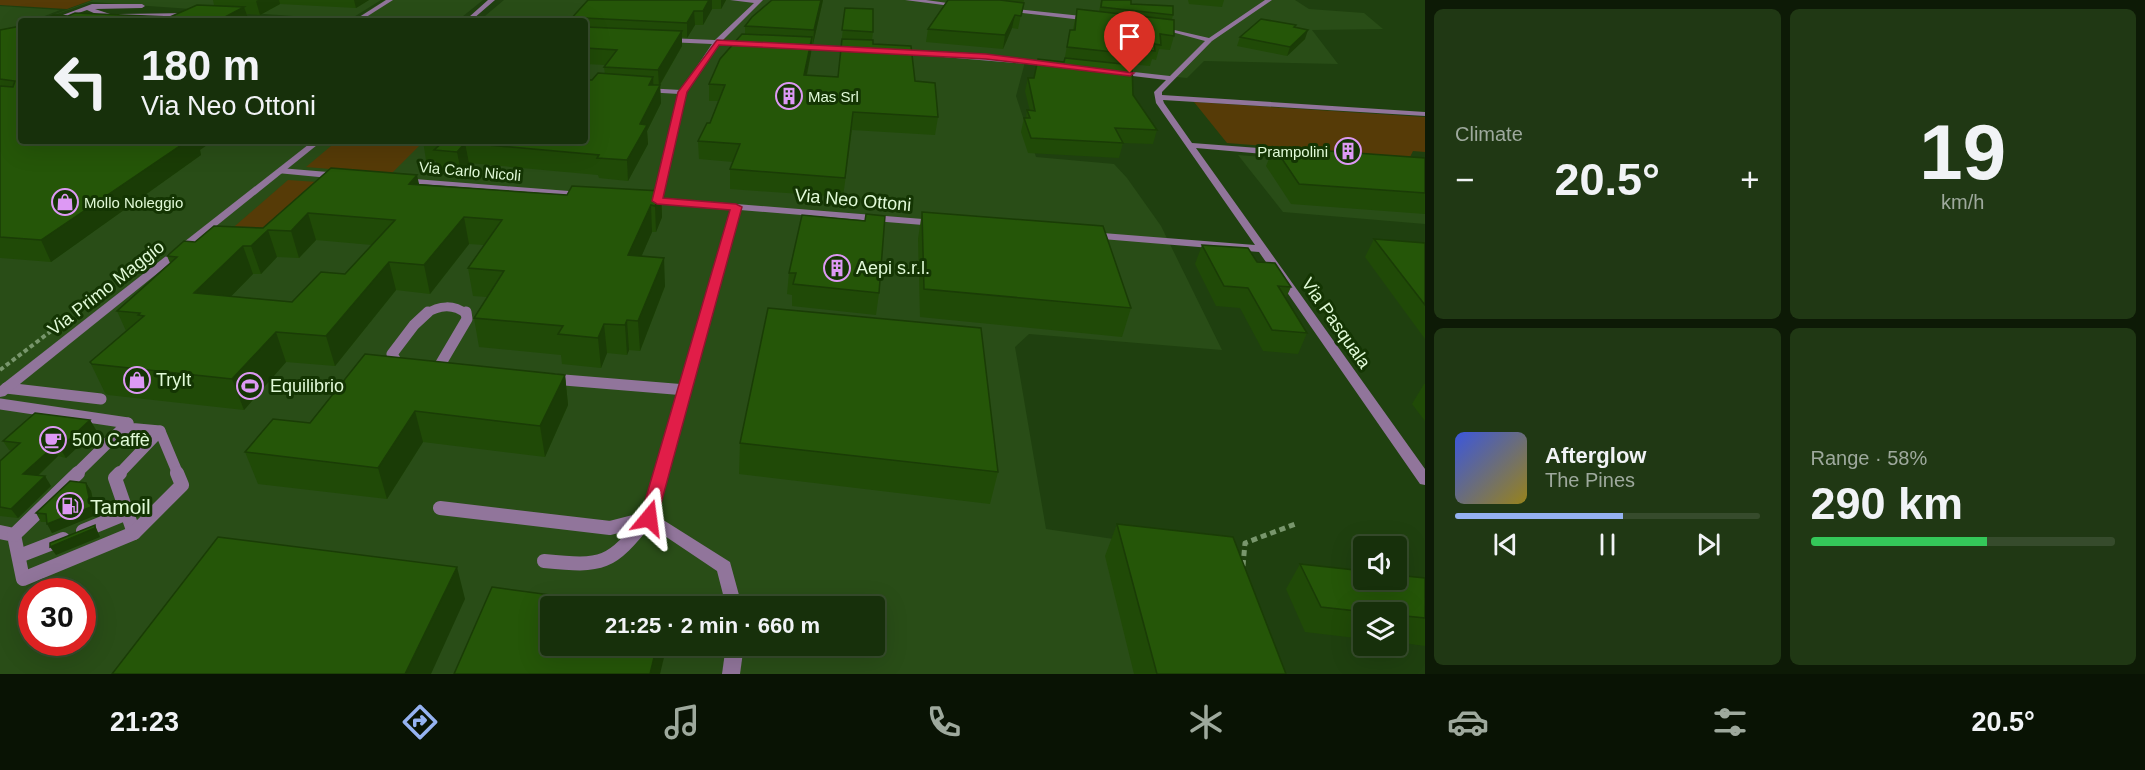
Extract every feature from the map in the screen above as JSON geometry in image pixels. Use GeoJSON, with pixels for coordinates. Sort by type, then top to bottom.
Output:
{"type":"FeatureCollection","features":[{"type":"Feature","properties":{"kind":"street"},"geometry":{"type":"LineString","coordinates":[[58,18],[107,0]]}},
{"type":"Feature","properties":{"kind":"street"},"geometry":{"type":"LineString","coordinates":[[137,0],[142,6]]}},
{"type":"Feature","properties":{"kind":"street"},"geometry":{"type":"LineString","coordinates":[[361,18],[390,0]]}},
{"type":"Feature","properties":{"kind":"street"},"geometry":{"type":"LineString","coordinates":[[471,18],[492,0]]}},
{"type":"Feature","properties":{"kind":"street"},"geometry":{"type":"LineString","coordinates":[[484,18],[502,0]]}},
{"type":"Feature","properties":{"kind":"street"},"geometry":{"type":"LineString","coordinates":[[733,0],[759,1]]}},
{"type":"Feature","properties":{"kind":"street"},"geometry":{"type":"LineString","coordinates":[[908,0],[967,6]]}},
{"type":"Feature","properties":{"kind":"street"},"geometry":{"type":"LineString","coordinates":[[1269,0],[1210,39],[1158,92],[1159,97],[1425,114]]}},
{"type":"Feature","properties":{"kind":"street"},"geometry":{"type":"LineString","coordinates":[[633,199],[657,201],[683,92],[717,42],[759,1]]}},
{"type":"Feature","properties":{"kind":"street"},"geometry":{"type":"LineString","coordinates":[[87,7],[142,6],[170,14]]}},
{"type":"Feature","properties":{"kind":"street"},"geometry":{"type":"LineString","coordinates":[[87,7],[98,14],[114,17]]}},
{"type":"Feature","properties":{"kind":"street"},"geometry":{"type":"LineString","coordinates":[[1002,10],[1104,21]]}},
{"type":"Feature","properties":{"kind":"street"},"geometry":{"type":"LineString","coordinates":[[107,18],[170,14],[193,15]]}},
{"type":"Feature","properties":{"kind":"street"},"geometry":{"type":"LineString","coordinates":[[227,17],[244,18]]}},
{"type":"Feature","properties":{"kind":"street"},"geometry":{"type":"LineString","coordinates":[[1153,26],[1210,39]]}},
{"type":"Feature","properties":{"kind":"street"},"geometry":{"type":"LineString","coordinates":[[662,40],[763,45]]}},
{"type":"Feature","properties":{"kind":"street"},"geometry":{"type":"LineString","coordinates":[[786,46],[866,50]]}},
{"type":"Feature","properties":{"kind":"street"},"geometry":{"type":"LineString","coordinates":[[889,52],[986,57],[1061,65]]}},
{"type":"Feature","properties":{"kind":"street"},"geometry":{"type":"LineString","coordinates":[[1105,70],[1171,78]]}},
{"type":"Feature","properties":{"kind":"street"},"geometry":{"type":"LineString","coordinates":[[639,89],[683,92]]}},
{"type":"Feature","properties":{"kind":"street","name":"Via Pasquala"},"geometry":{"type":"LineString","coordinates":[[1159,97],[1160,103],[1189,145],[1425,480]]}},
{"type":"Feature","properties":{"kind":"street","name":"Via Primo Maggio"},"geometry":{"type":"LineString","coordinates":[[3,391],[314,144]]}},
{"type":"Feature","properties":{"kind":"street"},"geometry":{"type":"LineString","coordinates":[[1189,145],[1302,154]]}},
{"type":"Feature","properties":{"kind":"street"},"geometry":{"type":"LineString","coordinates":[[280,171],[351,177]]}},
{"type":"Feature","properties":{"kind":"street","name":"Via Carlo Nicoli"},"geometry":{"type":"LineString","coordinates":[[386,180],[598,196]]}},
{"type":"Feature","properties":{"kind":"street","name":"Via Neo Ottoni"},"geometry":{"type":"LineString","coordinates":[[657,201],[952,224]]}},
{"type":"Feature","properties":{"kind":"street"},"geometry":{"type":"LineString","coordinates":[[731,596],[724,567],[649,518],[736,207]]}},
{"type":"Feature","properties":{"kind":"street"},"geometry":{"type":"LineString","coordinates":[[1083,235],[1263,249]]}},
{"type":"Feature","properties":{"kind":"street"},"geometry":{"type":"LineString","coordinates":[[731,674],[733,656]]}},
{"type":"Feature","properties":{"kind":"lane"},"geometry":{"type":"LineString","coordinates":[[453,305],[465,312],[467,319],[443,370],[417,368],[397,363],[392,354],[420,316],[441,307],[453,305]]}},
{"type":"Feature","properties":{"kind":"lane"},"geometry":{"type":"LineString","coordinates":[[544,378],[686,390]]}},
{"type":"Feature","properties":{"kind":"lane"},"geometry":{"type":"LineString","coordinates":[[3,391],[101,399]]}},
{"type":"Feature","properties":{"kind":"lane"},"geometry":{"type":"LineString","coordinates":[[0,404],[128,423]]}},
{"type":"Feature","properties":{"kind":"lane"},"geometry":{"type":"LineString","coordinates":[[128,423],[127,428],[160,431]]}},
{"type":"Feature","properties":{"kind":"lane"},"geometry":{"type":"LineString","coordinates":[[14,535],[128,423]]}},
{"type":"Feature","properties":{"kind":"lane"},"geometry":{"type":"LineString","coordinates":[[134,533],[115,478],[160,431]]}},
{"type":"Feature","properties":{"kind":"lane"},"geometry":{"type":"LineString","coordinates":[[14,535],[23,579],[134,533],[182,485],[160,431]]}},
{"type":"Feature","properties":{"kind":"lane"},"geometry":{"type":"LineString","coordinates":[[440,508],[610,528],[649,518]]}},
{"type":"Feature","properties":{"kind":"lane"},"geometry":{"type":"LineString","coordinates":[[19,556],[128,513]]}},
{"type":"Feature","properties":{"kind":"lane"},"geometry":{"type":"LineString","coordinates":[[544,561],[589,566],[605,561],[618,555],[649,518]]}},
{"type":"Feature","properties":{"kind":"lane"},"geometry":{"type":"LineString","coordinates":[[0,532],[14,535]]}},
{"type":"Feature","properties":{"kind":"path"},"geometry":{"type":"LineString","coordinates":[[1244,570],[1245,543],[1298,523]]}},
{"type":"Feature","properties":{"kind":"shaded area"},"geometry":{"type":"Polygon","coordinates":[[[0,0],[92,0],[67,9],[0,5],[0,0]]]}},
{"type":"Feature","properties":{"kind":"shaded area"},"geometry":{"type":"Polygon","coordinates":[[[93,0],[381,0],[352,18],[320,18],[91,2],[45,18],[93,0]]]}},
{"type":"Feature","properties":{"kind":"shaded area"},"geometry":{"type":"Polygon","coordinates":[[[385,0],[483,0],[461,18],[357,18],[385,0]]]}},
{"type":"Feature","properties":{"kind":"shaded area"},"geometry":{"type":"Polygon","coordinates":[[[504,0],[1295,0],[1309,9],[1364,13],[1383,29],[1312,30],[1338,64],[1204,61],[1187,78],[1025,62],[1016,96],[1036,157],[1114,164],[1127,178],[1161,226],[1222,350],[1029,334],[1015,347],[1046,529],[1235,557],[1277,674],[0,674],[0,103],[18,136],[18,144],[588,144],[588,18],[483,18],[504,0]]]}},
{"type":"Feature","properties":{"kind":"shaded area"},"geometry":{"type":"Polygon","coordinates":[[[0,6],[60,10],[40,18],[18,18],[18,26],[0,33],[0,6]]]}},
{"type":"Feature","properties":{"kind":"shaded area"},"geometry":{"type":"Polygon","coordinates":[[[1194,102],[1425,117],[1425,152],[1413,151],[1410,157],[1227,143],[1194,102]]]}},
{"type":"Feature","properties":{"kind":"shaded area"},"geometry":{"type":"Polygon","coordinates":[[[333,144],[421,144],[391,174],[306,167],[333,144]]]}},
{"type":"Feature","properties":{"kind":"shaded area"},"geometry":{"type":"Polygon","coordinates":[[[1238,155],[1425,170],[1425,224],[1283,212],[1238,155]]]}},
{"type":"Feature","properties":{"kind":"shaded area"},"geometry":{"type":"Polygon","coordinates":[[[288,180],[332,183],[262,248],[213,245],[288,180]]]}},
{"type":"Feature","properties":{"kind":"building"},"geometry":{"type":"Polygon","coordinates":[[[588,0],[709,0],[703,11],[694,11],[687,23],[572,18],[588,0]]]}},
{"type":"Feature","properties":{"kind":"building"},"geometry":{"type":"Polygon","coordinates":[[[772,0],[821,0],[814,30],[745,26],[772,0]]]}},
{"type":"Feature","properties":{"kind":"building"},"geometry":{"type":"Polygon","coordinates":[[[948,0],[1000,0],[1024,3],[1021,16],[1015,15],[1005,35],[928,29],[948,0]]]}},
{"type":"Feature","properties":{"kind":"building"},"geometry":{"type":"Polygon","coordinates":[[[1102,0],[1131,0],[1131,4],[1173,6],[1173,15],[1101,7],[1102,0]]]}},
{"type":"Feature","properties":{"kind":"building"},"geometry":{"type":"Polygon","coordinates":[[[197,5],[244,7],[223,18],[46,18],[75,13],[170,17],[197,5]]]}},
{"type":"Feature","properties":{"kind":"building"},"geometry":{"type":"Polygon","coordinates":[[[845,8],[873,9],[873,32],[842,30],[845,8]]]}},
{"type":"Feature","properties":{"kind":"building"},"geometry":{"type":"Polygon","coordinates":[[[1077,9],[1174,20],[1174,36],[1160,34],[1161,45],[1154,44],[1155,51],[1132,49],[1132,54],[1067,47],[1070,30],[1075,30],[1077,9]]]}},
{"type":"Feature","properties":{"kind":"building"},"geometry":{"type":"Polygon","coordinates":[[[1261,19],[1296,25],[1294,27],[1308,30],[1290,47],[1240,37],[1261,19]]]}},
{"type":"Feature","properties":{"kind":"building"},"geometry":{"type":"Polygon","coordinates":[[[18,27],[18,144],[183,144],[41,240],[0,237],[0,86],[13,87],[15,81],[0,79],[0,30],[18,27]]]}},
{"type":"Feature","properties":{"kind":"building"},"geometry":{"type":"Polygon","coordinates":[[[588,27],[682,31],[658,70],[604,67],[617,50],[588,48],[588,27]]]}},
{"type":"Feature","properties":{"kind":"building"},"geometry":{"type":"Polygon","coordinates":[[[742,34],[812,37],[804,75],[838,77],[842,39],[873,40],[873,44],[911,46],[915,81],[935,83],[938,117],[853,112],[845,178],[730,169],[740,144],[698,141],[707,123],[710,123],[725,85],[709,84],[720,59],[742,34]]]}},
{"type":"Feature","properties":{"kind":"building"},"geometry":{"type":"Polygon","coordinates":[[[1065,58],[1132,65],[1133,95],[1157,130],[1115,128],[1123,143],[1031,138],[1024,118],[1030,118],[1027,110],[1035,111],[1028,78],[1034,78],[1038,59],[1064,62],[1065,58]]]}},
{"type":"Feature","properties":{"kind":"building"},"geometry":{"type":"Polygon","coordinates":[[[598,73],[653,77],[649,85],[660,85],[640,124],[647,125],[627,160],[597,158],[599,155],[476,144],[588,144],[588,80],[592,80],[598,73]]]}},
{"type":"Feature","properties":{"kind":"building"},"geometry":{"type":"Polygon","coordinates":[[[441,144],[464,144],[457,152],[434,150],[441,144]]]}},
{"type":"Feature","properties":{"kind":"building"},"geometry":{"type":"Polygon","coordinates":[[[1274,147],[1425,158],[1425,193],[1299,184],[1274,147]]]}},
{"type":"Feature","properties":{"kind":"building"},"geometry":{"type":"Polygon","coordinates":[[[331,168],[417,175],[409,184],[567,195],[572,186],[661,191],[655,206],[651,205],[628,255],[664,258],[638,321],[627,320],[625,325],[604,324],[598,338],[558,334],[563,326],[474,318],[504,271],[468,268],[502,220],[464,217],[424,265],[389,262],[326,336],[276,332],[232,379],[90,362],[144,316],[138,315],[140,313],[117,311],[177,257],[167,256],[184,241],[195,242],[214,226],[263,228],[331,168]],[[308,213],[291,231],[268,230],[251,246],[243,246],[194,293],[292,302],[321,272],[345,274],[395,220],[308,213]]]}},
{"type":"Feature","properties":{"kind":"building"},"geometry":{"type":"Polygon","coordinates":[[[922,212],[1103,226],[1131,308],[924,289],[922,212]]]}},
{"type":"Feature","properties":{"kind":"building","name":"Aepi s.r.l."},"geometry":{"type":"Polygon","coordinates":[[[866,214],[885,216],[879,293],[793,284],[796,273],[789,273],[802,215],[865,221],[866,214]]]}},
{"type":"Feature","properties":{"kind":"building"},"geometry":{"type":"Polygon","coordinates":[[[1374,239],[1425,243],[1425,305],[1374,239]]]}},
{"type":"Feature","properties":{"kind":"building"},"geometry":{"type":"Polygon","coordinates":[[[1202,245],[1248,248],[1257,262],[1275,263],[1291,287],[1278,286],[1307,333],[1272,330],[1248,288],[1224,286],[1202,245]]]}},
{"type":"Feature","properties":{"kind":"building"},"geometry":{"type":"Polygon","coordinates":[[[768,308],[981,328],[998,472],[740,443],[768,308]]]}},
{"type":"Feature","properties":{"kind":"building"},"geometry":{"type":"Polygon","coordinates":[[[365,354],[565,375],[540,426],[415,411],[378,468],[245,452],[273,419],[310,423],[365,354]]]}},
{"type":"Feature","properties":{"kind":"building"},"geometry":{"type":"Polygon","coordinates":[[[35,413],[90,420],[60,448],[53,447],[23,474],[45,476],[11,509],[0,507],[0,461],[20,443],[3,441],[35,413]]]}},
{"type":"Feature","properties":{"kind":"building"},"geometry":{"type":"Polygon","coordinates":[[[70,481],[86,483],[91,507],[47,524],[46,514],[36,513],[70,481]]]}},
{"type":"Feature","properties":{"kind":"building"},"geometry":{"type":"Polygon","coordinates":[[[1117,524],[1233,537],[1286,674],[1157,674],[1117,524]]]}},
{"type":"Feature","properties":{"kind":"building"},"geometry":{"type":"Polygon","coordinates":[[[95,525],[95,528],[50,547],[50,543],[95,525]]]}},
{"type":"Feature","properties":{"kind":"building"},"geometry":{"type":"Polygon","coordinates":[[[218,537],[457,567],[405,674],[112,674],[218,537]]]}},
{"type":"Feature","properties":{"kind":"building"},"geometry":{"type":"Polygon","coordinates":[[[1300,564],[1353,570],[1353,590],[1407,590],[1407,576],[1425,578],[1425,618],[1407,616],[1407,602],[1353,602],[1353,611],[1321,607],[1300,564]]]}},
{"type":"Feature","properties":{"kind":"building"},"geometry":{"type":"Polygon","coordinates":[[[492,587],[558,596],[540,596],[540,656],[654,656],[650,674],[454,674],[492,587]]]}},
{"type":"Feature","properties":{"kind":"place","name":"Mas Srl"},"geometry":{"type":"Point","coordinates":[789,96]}},
{"type":"Feature","properties":{"kind":"place","name":"Prampolini"},"geometry":{"type":"Point","coordinates":[1348,151]}},
{"type":"Feature","properties":{"kind":"place","name":"Mollo Noleggio"},"geometry":{"type":"Point","coordinates":[65,202]}},
{"type":"Feature","properties":{"kind":"place","name":"Aepi s.r.l."},"geometry":{"type":"Point","coordinates":[837,268]}},
{"type":"Feature","properties":{"kind":"place","name":"TryIt"},"geometry":{"type":"Point","coordinates":[137,380]}},
{"type":"Feature","properties":{"kind":"place","name":"Equilibrio"},"geometry":{"type":"Point","coordinates":[250,386]}},
{"type":"Feature","properties":{"kind":"place","name":"500 Caffè"},"geometry":{"type":"Point","coordinates":[53,440]}},
{"type":"Feature","properties":{"kind":"place","name":"Tamoil"},"geometry":{"type":"Point","coordinates":[70,506]}},
{"type":"Feature","properties":{"kind":"route"},"geometry":{"type":"LineString","coordinates":[[649,518],[736,207],[657,201],[683,92],[717,42],[986,57],[1130,73]]}}]}
